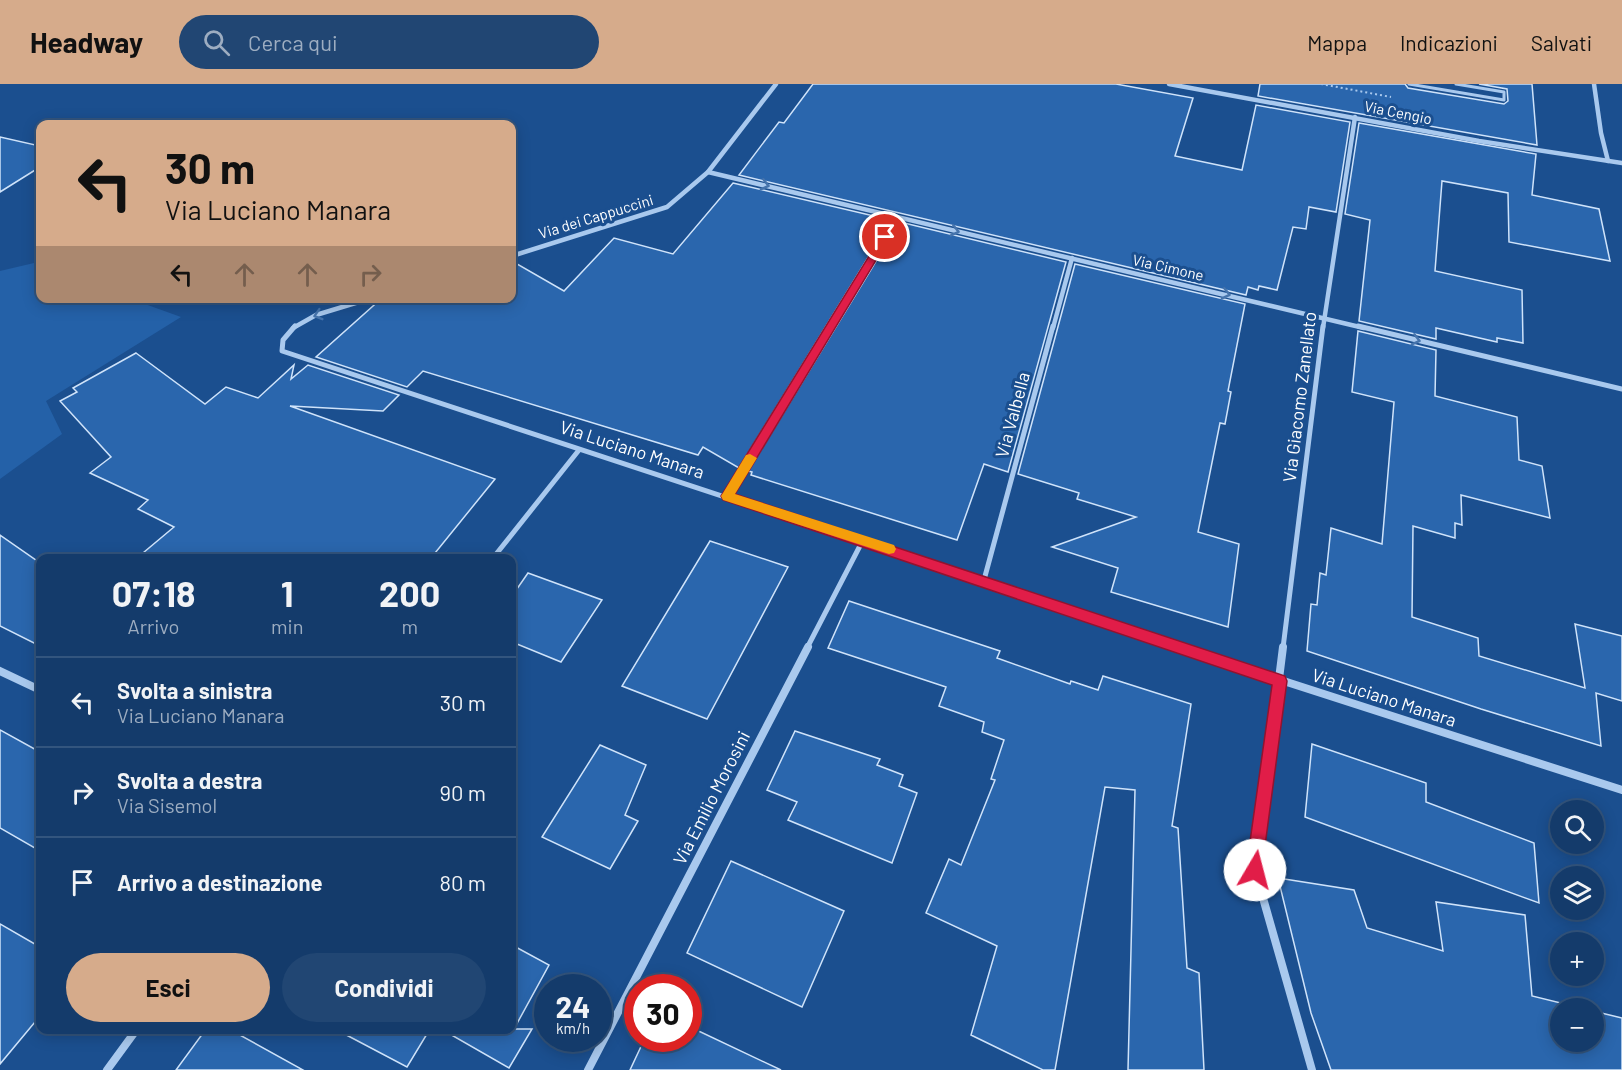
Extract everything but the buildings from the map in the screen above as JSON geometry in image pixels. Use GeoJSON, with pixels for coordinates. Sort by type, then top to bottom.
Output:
{"type":"FeatureCollection","features":[{"type":"Feature","properties":{"kind":"street","name":"Via dei Cappuccini"},"geometry":{"type":"LineString","coordinates":[[516,255],[667,207],[708,172],[776,84]]}},
{"type":"Feature","properties":{"kind":"street","name":"Via Cengio"},"geometry":{"type":"LineString","coordinates":[[1169,84],[1479,141],[1622,163]]}},
{"type":"Feature","properties":{"kind":"street"},"geometry":{"type":"LineString","coordinates":[[1594,84],[1601,133],[1608,160]]}},
{"type":"Feature","properties":{"kind":"street","name":"Via Giacomo Zanellato"},"geometry":{"type":"LineString","coordinates":[[1312,1070],[1255,870],[1324,318],[1355,117]]}},
{"type":"Feature","properties":{"kind":"street","name":"Via Cimone"},"geometry":{"type":"LineString","coordinates":[[708,172],[1622,389]]}},
{"type":"Feature","properties":{"kind":"street"},"geometry":{"type":"LineString","coordinates":[[727,496],[897,218]]}},
{"type":"Feature","properties":{"kind":"street","name":"Via Valbella"},"geometry":{"type":"LineString","coordinates":[[984,580],[1072,258]]}},
{"type":"Feature","properties":{"kind":"street","name":"Via Luciano Manara"},"geometry":{"type":"LineString","coordinates":[[356,303],[304,319],[292,327],[284,337],[282,351],[579,450],[984,580],[1280,681],[1622,790]]}},
{"type":"Feature","properties":{"kind":"street"},"geometry":{"type":"LineString","coordinates":[[496,554],[579,450]]}},
{"type":"Feature","properties":{"kind":"street","name":"Via Emilio Morosini"},"geometry":{"type":"LineString","coordinates":[[588,1070],[863,540]]}},
{"type":"Feature","properties":{"kind":"street"},"geometry":{"type":"LineString","coordinates":[[0,671],[36,688]]}},
{"type":"Feature","properties":{"kind":"street"},"geometry":{"type":"LineString","coordinates":[[107,1070],[133,1034]]}},
{"type":"Feature","properties":{"kind":"lane"},"geometry":{"type":"LineString","coordinates":[[1409,84],[1504,100],[1503,92],[1456,84]]}},
{"type":"Feature","properties":{"kind":"shaded area"},"geometry":{"type":"Polygon","coordinates":[[[36,264],[36,303],[142,303],[181,317],[46,401],[62,434],[0,479],[0,271],[36,264]]]}},
{"type":"Feature","properties":{"kind":"slow traffic"},"geometry":{"type":"LineString","coordinates":[[750,458],[727,496],[889,549]]}},
{"type":"Feature","properties":{"kind":"route"},"geometry":{"type":"LineString","coordinates":[[885,237],[727,496],[1280,681],[1255,870]]}}]}
